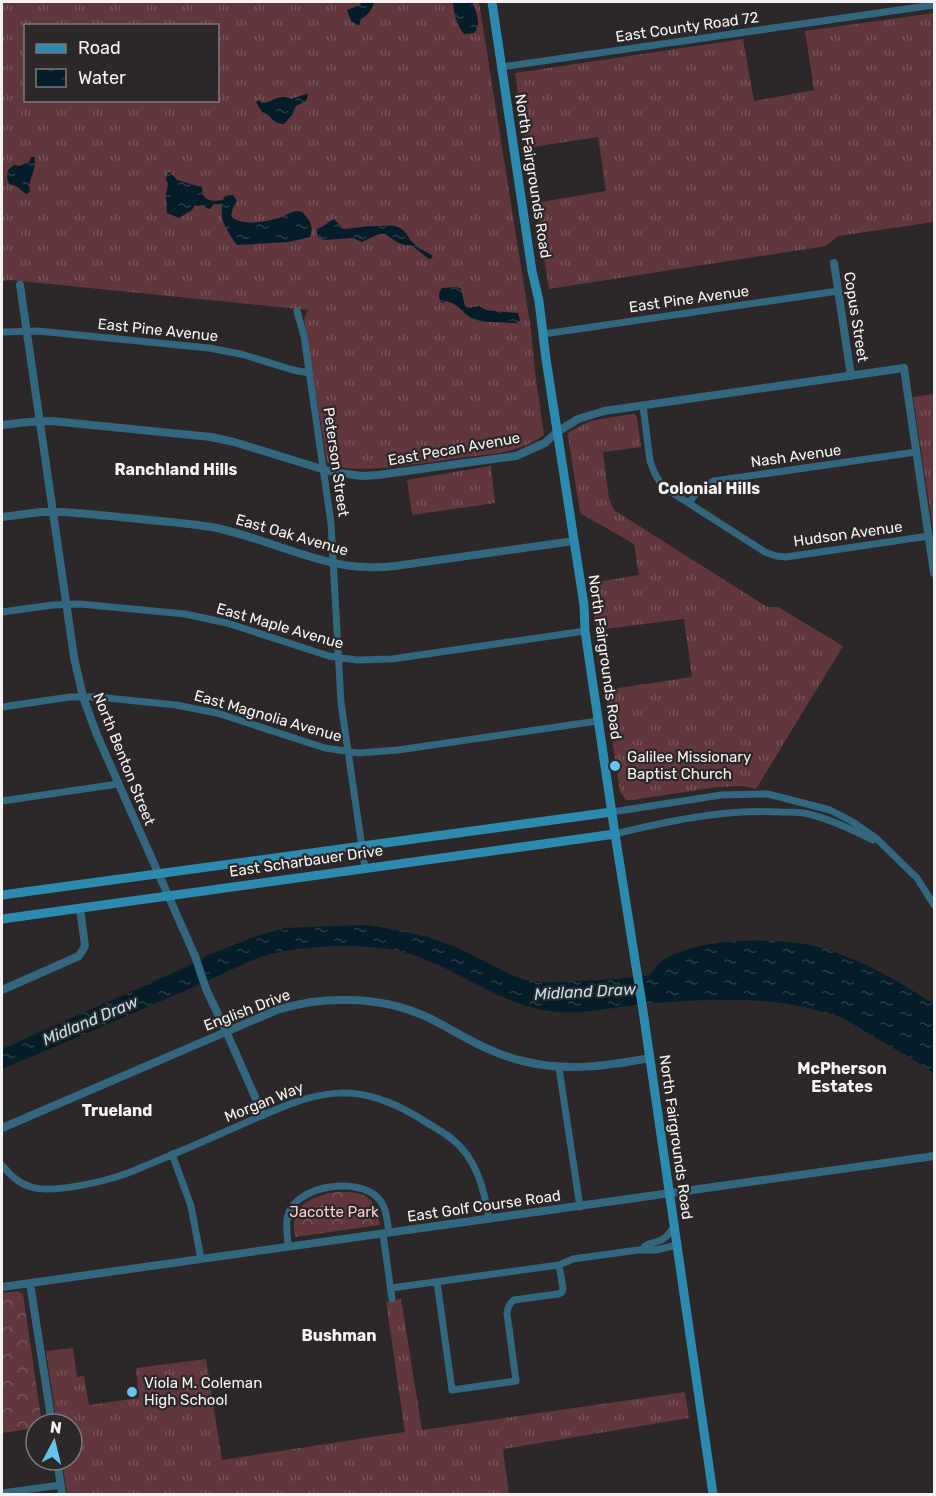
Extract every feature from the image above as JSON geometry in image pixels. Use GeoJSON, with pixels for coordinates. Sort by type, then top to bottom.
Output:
{"type":"FeatureCollection","features":[{"type":"Feature","properties":{"kind":"main road","name":"North Fairgrounds Road"},"geometry":{"type":"LineString","coordinates":[[492,2],[584,604],[585,631],[598,721],[638,976],[713,1494]]}},
{"type":"Feature","properties":{"kind":"main road","name":"East Scharbauer Drive"},"geometry":{"type":"LineString","coordinates":[[2,895],[612,812]]}},
{"type":"Feature","properties":{"kind":"main road","name":"East Scharbauer Drive"},"geometry":{"type":"LineString","coordinates":[[2,920],[615,834]]}},
{"type":"Feature","properties":{"kind":"street","name":"East County Road 72"},"geometry":{"type":"LineString","coordinates":[[501,67],[934,5]]}},
{"type":"Feature","properties":{"kind":"street","name":"Copus Street"},"geometry":{"type":"LineString","coordinates":[[834,263],[851,375]]}},
{"type":"Feature","properties":{"kind":"street","name":"North Benton Street"},"geometry":{"type":"LineString","coordinates":[[20,285],[74,657],[83,698],[118,784],[195,956],[206,989],[263,1115]]}},
{"type":"Feature","properties":{"kind":"street","name":"East Pine Avenue"},"geometry":{"type":"LineString","coordinates":[[544,334],[838,291]]}},
{"type":"Feature","properties":{"kind":"street","name":"Peterson Street"},"geometry":{"type":"LineString","coordinates":[[297,310],[304,336],[331,523],[341,703],[365,868]]}},
{"type":"Feature","properties":{"kind":"street","name":"East Pine Avenue"},"geometry":{"type":"LineString","coordinates":[[2,332],[27,331],[209,348],[238,353],[309,373]]}},
{"type":"Feature","properties":{"kind":"street","name":"East Pecan Avenue"},"geometry":{"type":"LineString","coordinates":[[2,425],[40,422],[73,423],[211,437],[332,472],[362,476],[386,475],[506,458],[525,453],[543,445],[568,424],[604,411],[904,368],[916,452]]}},
{"type":"Feature","properties":{"kind":"street","name":"Hudson Avenue"},"geometry":{"type":"LineString","coordinates":[[643,406],[651,463],[656,478],[664,487],[764,551],[786,557],[929,536]]}},
{"type":"Feature","properties":{"kind":"street","name":"Nash Avenue"},"geometry":{"type":"LineString","coordinates":[[688,503],[700,488],[714,481],[916,452]]}},
{"type":"Feature","properties":{"kind":"street"},"geometry":{"type":"LineString","coordinates":[[916,452],[934,573]]}},
{"type":"Feature","properties":{"kind":"street","name":"East Oak Avenue"},"geometry":{"type":"LineString","coordinates":[[2,517],[53,512],[212,527],[317,560],[359,567],[389,567],[574,541]]}},
{"type":"Feature","properties":{"kind":"street","name":"East Maple Avenue"},"geometry":{"type":"LineString","coordinates":[[2,612],[67,605],[100,606],[204,618],[338,658],[357,660],[392,659],[585,631]]}},
{"type":"Feature","properties":{"kind":"street","name":"East Magnolia Avenue"},"geometry":{"type":"LineString","coordinates":[[2,707],[47,700],[97,697],[161,703],[204,710],[325,748],[359,753],[383,752],[598,721]]}},
{"type":"Feature","properties":{"kind":"street"},"geometry":{"type":"LineString","coordinates":[[2,801],[118,784]]}},
{"type":"Feature","properties":{"kind":"street"},"geometry":{"type":"LineString","coordinates":[[612,812],[721,795],[768,794],[830,810],[876,838],[917,878],[934,905]]}},
{"type":"Feature","properties":{"kind":"street"},"geometry":{"type":"LineString","coordinates":[[615,834],[707,816],[764,811],[802,813],[829,819],[883,845]]}},
{"type":"Feature","properties":{"kind":"street"},"geometry":{"type":"LineString","coordinates":[[2,990],[79,956],[85,946],[80,908]]}},
{"type":"Feature","properties":{"kind":"street","name":"English Drive"},"geometry":{"type":"LineString","coordinates":[[2,1128],[277,1010],[329,1000],[364,1000],[413,1011],[477,1044],[525,1062],[559,1068],[604,1065],[650,1058]]}},
{"type":"Feature","properties":{"kind":"street"},"geometry":{"type":"LineString","coordinates":[[559,1068],[580,1207]]}},
{"type":"Feature","properties":{"kind":"street","name":"Morgan Way"},"geometry":{"type":"LineString","coordinates":[[2,1165],[19,1182],[33,1188],[47,1189],[112,1178],[296,1101],[328,1094],[358,1094],[388,1102],[405,1110],[440,1130],[457,1143],[474,1166],[483,1186],[489,1219]]}},
{"type":"Feature","properties":{"kind":"street"},"geometry":{"type":"LineString","coordinates":[[172,1154],[191,1206],[201,1259]]}},
{"type":"Feature","properties":{"kind":"street","name":"East Golf Course Road"},"geometry":{"type":"LineString","coordinates":[[2,1287],[934,1156]]}},
{"type":"Feature","properties":{"kind":"street"},"geometry":{"type":"LineString","coordinates":[[288,1247],[286,1224],[289,1213],[302,1198],[326,1187],[346,1186],[374,1194],[383,1205],[392,1299]]}},
{"type":"Feature","properties":{"kind":"street"},"geometry":{"type":"LineString","coordinates":[[645,1250],[646,1245],[662,1241],[674,1227]]}},
{"type":"Feature","properties":{"kind":"street"},"geometry":{"type":"LineString","coordinates":[[391,1288],[559,1264],[573,1259],[656,1250],[677,1245]]}},
{"type":"Feature","properties":{"kind":"street"},"geometry":{"type":"LineString","coordinates":[[437,1282],[452,1390],[463,1389],[516,1381],[508,1307],[514,1300],[562,1292],[559,1264]]}},
{"type":"Feature","properties":{"kind":"street"},"geometry":{"type":"LineString","coordinates":[[30,1283],[50,1412]]}},
{"type":"Feature","properties":{"kind":"street"},"geometry":{"type":"LineString","coordinates":[[59,1472],[62,1494]]}},
{"type":"Feature","properties":{"kind":"street"},"geometry":{"type":"LineString","coordinates":[[2,1493],[61,1485]]}},
{"type":"Feature","properties":{"kind":"green space"},"geometry":{"type":"Polygon","coordinates":[[[2,2],[479,2],[531,330],[544,435],[523,446],[495,454],[371,469],[337,467],[327,462],[304,319],[308,310],[2,281],[2,2]]]}},
{"type":"Feature","properties":{"kind":"green space"},"geometry":{"type":"Polygon","coordinates":[[[934,13],[934,222],[838,236],[826,246],[549,289],[535,203],[606,191],[598,137],[526,148],[515,73],[743,39],[754,101],[814,90],[805,31],[934,13]]]}},
{"type":"Feature","properties":{"kind":"green space"},"geometry":{"type":"Polygon","coordinates":[[[934,394],[934,536],[913,397],[934,394]]]}},
{"type":"Feature","properties":{"kind":"green space"},"geometry":{"type":"Polygon","coordinates":[[[634,414],[637,417],[641,447],[603,452],[609,499],[614,510],[767,607],[778,607],[843,646],[756,789],[743,786],[717,787],[633,800],[626,800],[620,792],[605,690],[692,677],[684,619],[596,630],[590,583],[639,575],[634,544],[580,513],[568,436],[569,432],[588,422],[634,414]]]}},
{"type":"Feature","properties":{"kind":"green space"},"geometry":{"type":"Polygon","coordinates":[[[491,466],[495,503],[412,515],[407,480],[491,466]]]}},
{"type":"Feature","properties":{"kind":"green space","name":"Jacotte Park"},"geometry":{"type":"Polygon","coordinates":[[[337,1192],[355,1193],[368,1198],[376,1208],[380,1225],[295,1237],[295,1215],[299,1209],[310,1200],[337,1192]]]}},
{"type":"Feature","properties":{"kind":"green space"},"geometry":{"type":"Polygon","coordinates":[[[17,1291],[23,1294],[40,1412],[24,1412],[24,1430],[2,1433],[2,1293],[17,1291]]]}},
{"type":"Feature","properties":{"kind":"green space"},"geometry":{"type":"Polygon","coordinates":[[[401,1299],[422,1430],[685,1392],[689,1418],[503,1449],[509,1494],[67,1494],[64,1472],[84,1472],[84,1412],[55,1412],[46,1351],[73,1348],[77,1377],[84,1376],[89,1405],[139,1398],[136,1368],[206,1359],[222,1460],[405,1432],[386,1302],[401,1299]]]}},
{"type":"Feature","properties":{"kind":"water"},"geometry":{"type":"Polygon","coordinates":[[[361,2],[374,2],[370,12],[361,19],[359,26],[351,21],[347,10],[360,5],[361,2]]]}},
{"type":"Feature","properties":{"kind":"water"},"geometry":{"type":"Polygon","coordinates":[[[453,2],[473,2],[478,22],[474,33],[464,34],[461,30],[453,2]]]}},
{"type":"Feature","properties":{"kind":"water"},"geometry":{"type":"Polygon","coordinates":[[[308,95],[306,101],[296,106],[284,124],[277,123],[262,112],[256,102],[260,100],[261,103],[265,103],[283,97],[291,99],[308,95]]]}},
{"type":"Feature","properties":{"kind":"water"},"geometry":{"type":"Polygon","coordinates":[[[31,157],[34,157],[35,166],[29,187],[30,192],[26,194],[16,186],[9,184],[8,170],[14,165],[19,166],[29,162],[31,157]]]}},
{"type":"Feature","properties":{"kind":"water"},"geometry":{"type":"Polygon","coordinates":[[[170,172],[177,180],[202,187],[202,192],[208,200],[223,200],[225,196],[233,195],[237,201],[231,216],[241,222],[261,222],[293,212],[302,212],[311,223],[310,237],[288,242],[237,245],[224,223],[222,205],[214,204],[210,209],[204,205],[195,205],[192,210],[179,218],[167,213],[168,183],[166,180],[170,172]]]}},
{"type":"Feature","properties":{"kind":"water"},"geometry":{"type":"Polygon","coordinates":[[[334,219],[344,229],[371,226],[398,227],[414,244],[433,256],[429,259],[411,245],[404,245],[385,234],[379,234],[362,242],[353,238],[324,240],[317,236],[317,229],[334,219]]]}},
{"type":"Feature","properties":{"kind":"water"},"geometry":{"type":"Polygon","coordinates":[[[442,288],[461,289],[465,306],[468,308],[479,306],[486,310],[518,313],[520,320],[517,323],[478,320],[470,317],[451,302],[442,303],[439,296],[442,288]]]}},
{"type":"Feature","properties":{"kind":"water","name":"Midland Draw"},"geometry":{"type":"Polygon","coordinates":[[[366,925],[404,931],[440,941],[502,971],[532,981],[545,982],[650,975],[662,961],[678,953],[720,943],[767,941],[810,945],[870,967],[934,1004],[934,1073],[843,1019],[797,1006],[776,1002],[715,1000],[642,1004],[584,1012],[560,1012],[518,1003],[420,957],[385,948],[353,946],[304,948],[261,957],[2,1069],[2,1049],[202,960],[206,956],[254,937],[284,928],[366,925]]]}},
{"type":"Feature","properties":{"kind":"place","name":"Galilee Missionary Baptist Church"},"geometry":{"type":"Point","coordinates":[615,766]}},
{"type":"Feature","properties":{"kind":"place","name":"Viola M. Coleman High School"},"geometry":{"type":"Point","coordinates":[132,1392]}},
{"type":"Feature","properties":{"kind":"district","name":"Ranchland Hills"},"geometry":{"type":"Point","coordinates":[176,469]}},
{"type":"Feature","properties":{"kind":"district","name":"Colonial Hills"},"geometry":{"type":"Point","coordinates":[709,488]}},
{"type":"Feature","properties":{"kind":"district","name":"McPherson Estates"},"geometry":{"type":"Point","coordinates":[842,1077]}},
{"type":"Feature","properties":{"kind":"district","name":"Trueland"},"geometry":{"type":"Point","coordinates":[117,1110]}},
{"type":"Feature","properties":{"kind":"district","name":"Bushman"},"geometry":{"type":"Point","coordinates":[339,1335]}}]}
